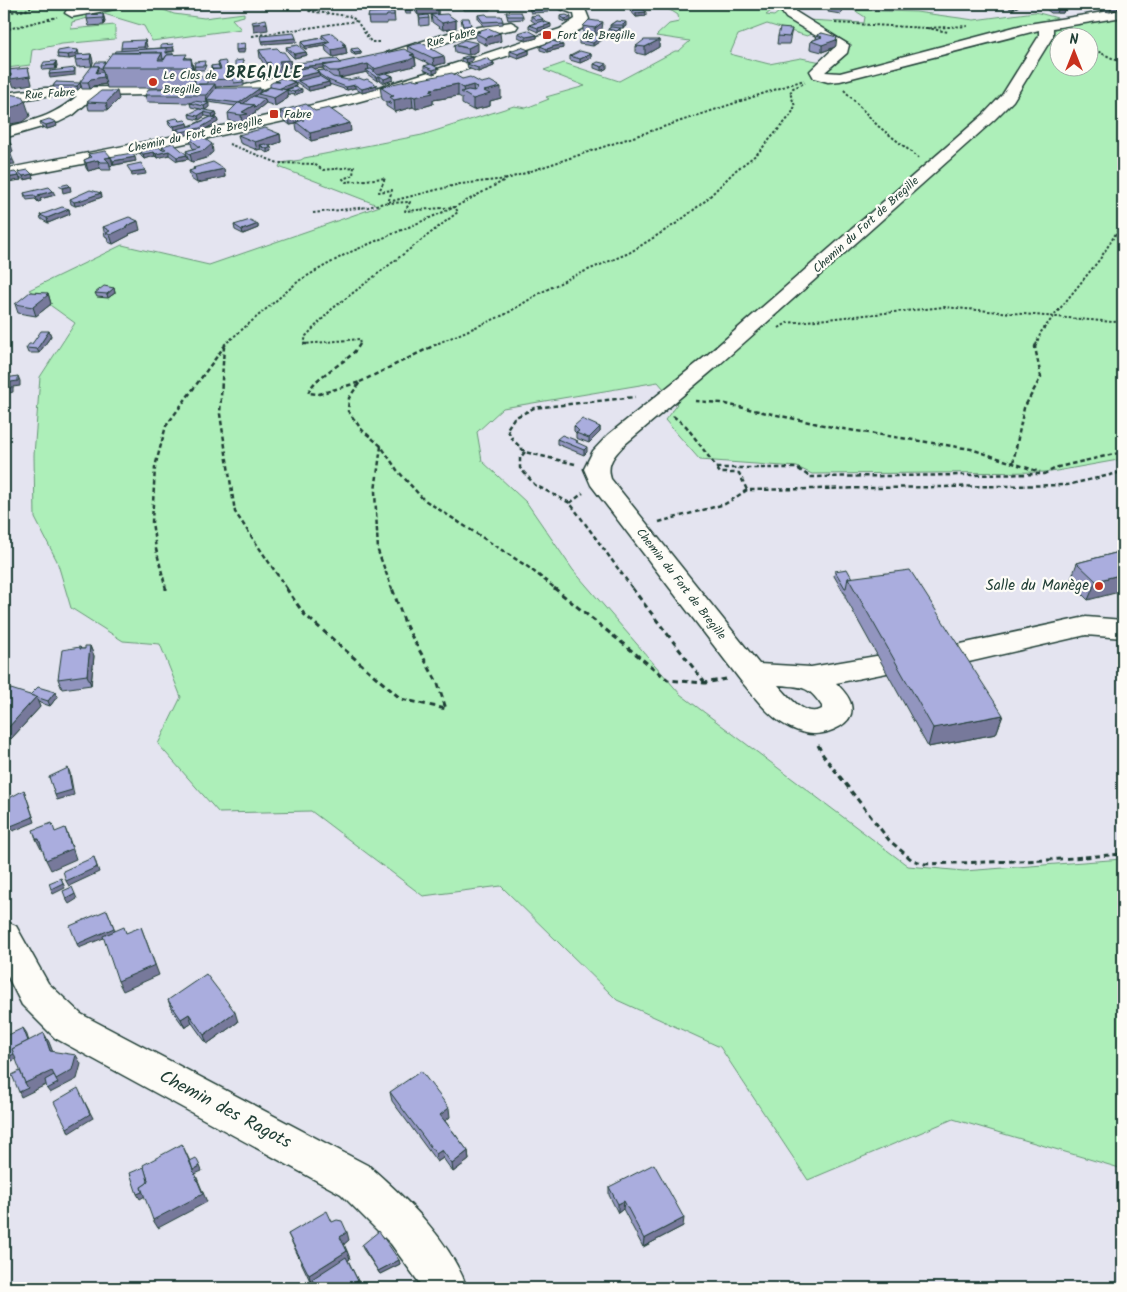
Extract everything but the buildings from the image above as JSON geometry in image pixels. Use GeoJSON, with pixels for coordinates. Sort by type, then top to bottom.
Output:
{"type":"FeatureCollection","features":[{"type":"Feature","properties":{"kind":"street"},"geometry":{"type":"LineString","coordinates":[[72,13],[120,4]]}},
{"type":"Feature","properties":{"kind":"street"},"geometry":{"type":"LineString","coordinates":[[561,4],[586,13]]}},
{"type":"Feature","properties":{"kind":"street"},"geometry":{"type":"LineString","coordinates":[[792,4],[788,11],[840,43],[843,48],[818,71],[826,77],[1022,29],[1123,13]]}},
{"type":"Feature","properties":{"kind":"street","name":"Chemin du Fort de Bregille"},"geometry":{"type":"LineString","coordinates":[[4,174],[220,130],[419,80],[565,32],[578,25],[586,13]]}},
{"type":"Feature","properties":{"kind":"street","name":"Rue Fabre"},"geometry":{"type":"LineString","coordinates":[[373,62],[454,35],[474,25],[511,26]]}},
{"type":"Feature","properties":{"kind":"street","name":"Chemin du Fort de Bregille"},"geometry":{"type":"LineString","coordinates":[[808,724],[786,712],[751,674],[599,480],[596,469],[601,456],[653,402],[989,118],[1008,98],[1046,36],[1046,25]]}},
{"type":"Feature","properties":{"kind":"street","name":"Rue Fabre"},"geometry":{"type":"LineString","coordinates":[[247,88],[285,78],[338,69]]}},
{"type":"Feature","properties":{"kind":"street","name":"Rue Fabre"},"geometry":{"type":"LineString","coordinates":[[4,98],[46,92],[247,88],[272,93],[238,110],[220,126],[220,130]]}},
{"type":"Feature","properties":{"kind":"street"},"geometry":{"type":"LineString","coordinates":[[4,133],[54,119],[68,112],[90,92]]}},
{"type":"Feature","properties":{"kind":"street"},"geometry":{"type":"LineString","coordinates":[[302,98],[330,99]]}},
{"type":"Feature","properties":{"kind":"street"},"geometry":{"type":"LineString","coordinates":[[947,657],[1086,626],[1123,629]]}},
{"type":"Feature","properties":{"kind":"street"},"geometry":{"type":"LineString","coordinates":[[751,674],[811,677],[882,665]]}},
{"type":"Feature","properties":{"kind":"street"},"geometry":{"type":"LineString","coordinates":[[808,724],[823,722],[836,714],[837,705],[827,690],[811,677]]}},
{"type":"Feature","properties":{"kind":"street","name":"Chemin des Ragots"},"geometry":{"type":"LineString","coordinates":[[4,936],[35,994],[68,1026],[356,1180],[381,1202],[422,1250],[446,1288]]}},
{"type":"Feature","properties":{"kind":"path"},"geometry":{"type":"LineString","coordinates":[[11,4],[11,12],[26,10],[37,4]]}},
{"type":"Feature","properties":{"kind":"path"},"geometry":{"type":"LineString","coordinates":[[4,6],[24,4]]}},
{"type":"Feature","properties":{"kind":"path"},"geometry":{"type":"LineString","coordinates":[[328,4],[328,7],[308,11],[349,16],[356,20],[371,42],[380,42]]}},
{"type":"Feature","properties":{"kind":"path"},"geometry":{"type":"LineString","coordinates":[[586,13],[606,4]]}},
{"type":"Feature","properties":{"kind":"path"},"geometry":{"type":"LineString","coordinates":[[4,30],[72,13]]}},
{"type":"Feature","properties":{"kind":"path"},"geometry":{"type":"LineString","coordinates":[[252,36],[303,30],[356,20]]}},
{"type":"Feature","properties":{"kind":"path"},"geometry":{"type":"LineString","coordinates":[[804,22],[927,28],[974,26]]}},
{"type":"Feature","properties":{"kind":"path"},"geometry":{"type":"LineString","coordinates":[[1100,52],[1123,62]]}},
{"type":"Feature","properties":{"kind":"path"},"geometry":{"type":"LineString","coordinates":[[826,77],[878,126],[922,160],[929,170]]}},
{"type":"Feature","properties":{"kind":"path"},"geometry":{"type":"LineString","coordinates":[[166,590],[156,549],[152,522],[155,467],[166,426],[224,346],[300,280],[346,254],[455,208],[507,179],[826,77]]}},
{"type":"Feature","properties":{"kind":"path"},"geometry":{"type":"LineString","coordinates":[[455,208],[458,212],[332,309],[306,336],[304,344],[359,339],[360,345],[341,364],[311,386],[308,393],[319,394],[360,382],[420,351],[506,314],[540,293],[569,279],[629,253],[677,223],[705,201],[736,170],[757,154],[791,115],[795,106],[790,93],[793,88],[826,77]]}},
{"type":"Feature","properties":{"kind":"path"},"geometry":{"type":"LineString","coordinates":[[182,138],[206,136],[278,163],[314,164],[323,170],[354,167],[353,175],[343,179],[346,182],[385,178],[379,192],[392,190],[388,203]]}},
{"type":"Feature","properties":{"kind":"path"},"geometry":{"type":"LineString","coordinates":[[388,203],[454,184],[487,179],[507,179]]}},
{"type":"Feature","properties":{"kind":"path"},"geometry":{"type":"LineString","coordinates":[[313,213],[410,202],[405,211],[455,208]]}},
{"type":"Feature","properties":{"kind":"path"},"geometry":{"type":"LineString","coordinates":[[1013,463],[1024,408],[1041,377],[1035,347],[1041,332],[1100,259],[1123,222]]}},
{"type":"Feature","properties":{"kind":"path"},"geometry":{"type":"LineString","coordinates":[[773,332],[787,323],[944,307],[1113,322],[1123,321]]}},
{"type":"Feature","properties":{"kind":"path"},"geometry":{"type":"LineString","coordinates":[[224,346],[220,414],[235,512],[304,614],[401,699],[446,709],[438,684],[406,626],[378,551],[375,491],[381,446]]}},
{"type":"Feature","properties":{"kind":"path"},"geometry":{"type":"LineString","coordinates":[[360,382],[349,398],[348,411],[362,430],[381,446],[397,470],[423,499],[528,567],[668,680],[705,683],[751,674]]}},
{"type":"Feature","properties":{"kind":"path"},"geometry":{"type":"LineString","coordinates":[[596,469],[524,452],[513,440],[507,429],[514,418],[534,408],[628,400],[721,404],[837,428],[971,449],[1044,474]]}},
{"type":"Feature","properties":{"kind":"path"},"geometry":{"type":"LineString","coordinates":[[653,402],[680,419],[694,433],[702,449],[720,473],[739,473],[747,490]]}},
{"type":"Feature","properties":{"kind":"path"},"geometry":{"type":"LineString","coordinates":[[524,452],[520,458],[520,468],[536,485],[570,503],[628,583],[705,683]]}},
{"type":"Feature","properties":{"kind":"path"},"geometry":{"type":"LineString","coordinates":[[717,468],[797,468],[810,477],[1044,474],[1058,467],[1123,452]]}},
{"type":"Feature","properties":{"kind":"path"},"geometry":{"type":"LineString","coordinates":[[637,529],[725,504],[747,490],[1067,485],[1123,472]]}},
{"type":"Feature","properties":{"kind":"path"},"geometry":{"type":"LineString","coordinates":[[808,724],[823,755],[845,784],[888,840],[912,860],[925,864],[1048,860],[1123,854]]}},
{"type":"Feature","properties":{"kind":"green space"},"geometry":{"type":"Polygon","coordinates":[[[4,4],[73,4],[68,15],[97,9],[151,5],[174,14],[204,18],[244,13],[244,16],[232,19],[241,29],[152,41],[144,26],[104,14],[72,22],[71,29],[115,25],[115,39],[62,44],[32,50],[30,65],[7,68],[8,52],[4,52],[4,4]]]}},
{"type":"Feature","properties":{"kind":"green space"},"geometry":{"type":"Polygon","coordinates":[[[655,4],[769,4],[767,6],[776,7],[766,15],[774,16],[779,12],[815,33],[807,36],[767,24],[738,35],[730,54],[769,64],[801,58],[832,64],[852,45],[807,20],[864,23],[865,17],[854,10],[916,12],[974,20],[1035,12],[1065,20],[1123,15],[1123,457],[1118,460],[1051,472],[812,474],[797,467],[700,460],[665,420],[677,404],[658,382],[503,408],[477,432],[482,461],[527,503],[573,570],[680,694],[908,866],[964,871],[1123,859],[1123,1169],[953,1119],[808,1180],[720,1047],[617,1000],[501,886],[423,896],[311,811],[219,813],[158,744],[181,697],[160,644],[123,641],[71,608],[57,561],[35,518],[34,455],[40,377],[75,323],[29,290],[122,245],[209,265],[380,206],[279,167],[281,163],[422,135],[514,106],[526,108],[549,99],[546,97],[585,86],[544,70],[564,63],[619,81],[675,51],[679,51],[690,41],[656,36],[669,24],[679,22],[678,15],[655,4]]]}},
{"type":"Feature","properties":{"kind":"place","name":"Fort de Bregille"},"geometry":{"type":"Point","coordinates":[547,35]}},
{"type":"Feature","properties":{"kind":"place","name":"Le Clos de Bregille"},"geometry":{"type":"Point","coordinates":[153,82]}},
{"type":"Feature","properties":{"kind":"place","name":"Fabre"},"geometry":{"type":"Point","coordinates":[274,114]}},
{"type":"Feature","properties":{"kind":"place","name":"Salle du Manège"},"geometry":{"type":"Point","coordinates":[1099,586]}},
{"type":"Feature","properties":{"kind":"district","name":"BREGILLE"},"geometry":{"type":"Point","coordinates":[264,73]}}]}
